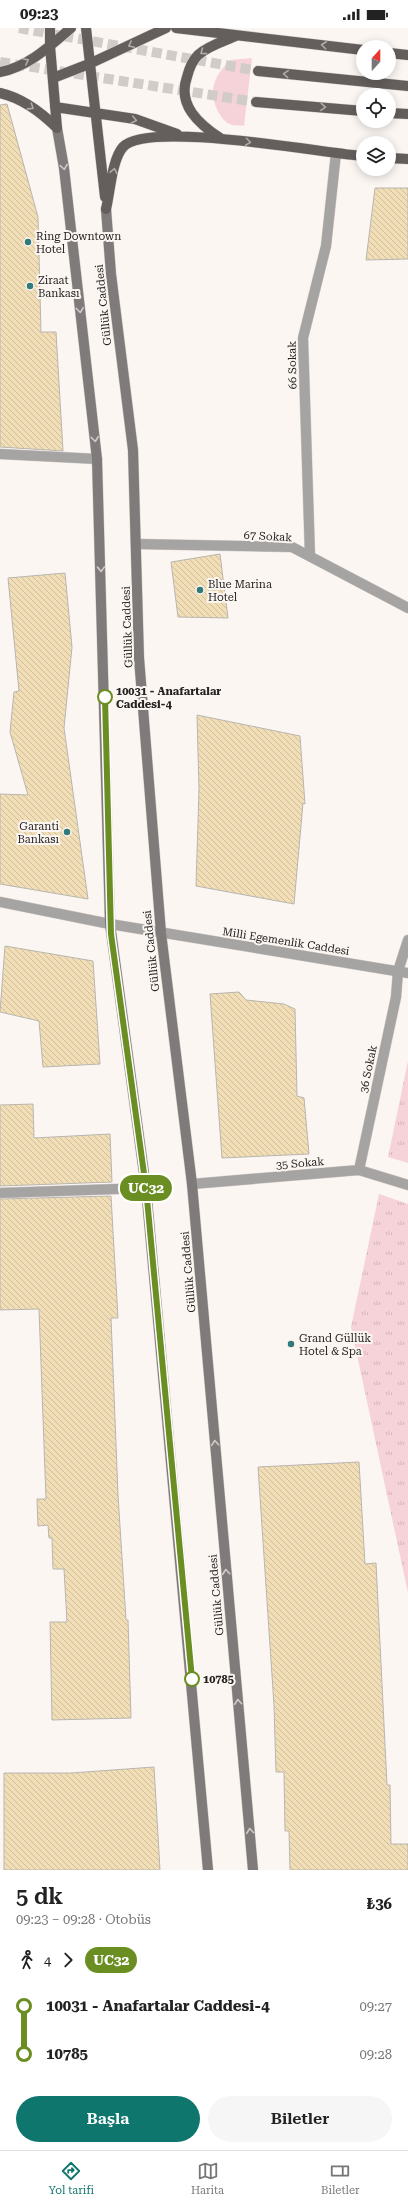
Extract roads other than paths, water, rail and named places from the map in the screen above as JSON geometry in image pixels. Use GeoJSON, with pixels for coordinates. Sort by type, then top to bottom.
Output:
{"type":"FeatureCollection","features":[{"type":"Feature","properties":{"kind":"main road","name":"Güllük Caddesi"},"geometry":{"type":"LineString","coordinates":[[50,28],[50,46],[57,128],[64,168],[98,458],[110,924],[146,1188],[190,1657],[208,1870]]}},
{"type":"Feature","properties":{"kind":"main road"},"geometry":{"type":"LineString","coordinates":[[0,72],[8,70],[34,57],[50,46],[71,28]]}},
{"type":"Feature","properties":{"kind":"main road","name":"Güllük Caddesi"},"geometry":{"type":"LineString","coordinates":[[86,28],[106,209],[111,274],[133,450],[140,658],[161,933],[192,1184],[253,1870]]}},
{"type":"Feature","properties":{"kind":"main road"},"geometry":{"type":"LineString","coordinates":[[53,78],[89,64],[166,28]]}},
{"type":"Feature","properties":{"kind":"main road"},"geometry":{"type":"LineString","coordinates":[[176,28],[356,49]]}},
{"type":"Feature","properties":{"kind":"main road"},"geometry":{"type":"LineString","coordinates":[[222,139],[202,126],[191,112],[185,100],[185,82],[191,66],[198,55],[210,47],[238,35]]}},
{"type":"Feature","properties":{"kind":"main road"},"geometry":{"type":"LineString","coordinates":[[396,54],[408,55]]}},
{"type":"Feature","properties":{"kind":"main road"},"geometry":{"type":"LineString","coordinates":[[258,71],[408,86]]}},
{"type":"Feature","properties":{"kind":"main road"},"geometry":{"type":"LineString","coordinates":[[0,93],[23,102],[45,116],[57,128]]}},
{"type":"Feature","properties":{"kind":"main road"},"geometry":{"type":"LineString","coordinates":[[256,102],[356,110]]}},
{"type":"Feature","properties":{"kind":"main road"},"geometry":{"type":"LineString","coordinates":[[55,107],[135,119],[181,135]]}},
{"type":"Feature","properties":{"kind":"main road"},"geometry":{"type":"LineString","coordinates":[[396,113],[408,114]]}},
{"type":"Feature","properties":{"kind":"main road"},"geometry":{"type":"LineString","coordinates":[[106,209],[115,166],[123,147],[133,140],[181,135],[356,155]]}},
{"type":"Feature","properties":{"kind":"main road"},"geometry":{"type":"LineString","coordinates":[[396,158],[408,159]]}},
{"type":"Feature","properties":{"kind":"street","name":"66 Sokak"},"geometry":{"type":"LineString","coordinates":[[310,556],[303,338],[326,246],[336,153]]}},
{"type":"Feature","properties":{"kind":"street"},"geometry":{"type":"LineString","coordinates":[[0,454],[98,458]]}},
{"type":"Feature","properties":{"kind":"street","name":"67 Sokak"},"geometry":{"type":"LineString","coordinates":[[136,544],[292,547],[408,608]]}},
{"type":"Feature","properties":{"kind":"street","name":"Milli Egemenlik Caddesi"},"geometry":{"type":"LineString","coordinates":[[0,902],[161,933],[403,972]]}},
{"type":"Feature","properties":{"kind":"street","name":"36 Sokak"},"geometry":{"type":"LineString","coordinates":[[359,1170],[396,997],[403,972],[408,940]]}},
{"type":"Feature","properties":{"kind":"street","name":"35 Sokak"},"geometry":{"type":"LineString","coordinates":[[192,1184],[359,1170],[408,1185]]}},
{"type":"Feature","properties":{"kind":"street"},"geometry":{"type":"LineString","coordinates":[[0,1193],[146,1188]]}},
{"type":"Feature","properties":{"kind":"tunnel"},"geometry":{"type":"LineString","coordinates":[[19,28],[258,71]]}},
{"type":"Feature","properties":{"kind":"tunnel"},"geometry":{"type":"LineString","coordinates":[[0,62],[256,102]]}},
{"type":"Feature","properties":{"kind":"place","name":"Ring Downtown Hotel"},"geometry":{"type":"Point","coordinates":[28,242]}},
{"type":"Feature","properties":{"kind":"place","name":"Ziraat Bankası"},"geometry":{"type":"Point","coordinates":[30,286]}},
{"type":"Feature","properties":{"kind":"place","name":"Blue Marina Hotel"},"geometry":{"type":"Point","coordinates":[200,590]}},
{"type":"Feature","properties":{"kind":"place","name":"10031 - Anafartalar Caddesi-4"},"geometry":{"type":"Point","coordinates":[105,697]}},
{"type":"Feature","properties":{"kind":"place","name":"Garanti Bankası"},"geometry":{"type":"Point","coordinates":[67,832]}},
{"type":"Feature","properties":{"kind":"place","name":"Grand Güllük Hotel & Spa"},"geometry":{"type":"Point","coordinates":[291,1344]}},
{"type":"Feature","properties":{"kind":"place","name":"10785"},"geometry":{"type":"Point","coordinates":[192,1679]}}]}
